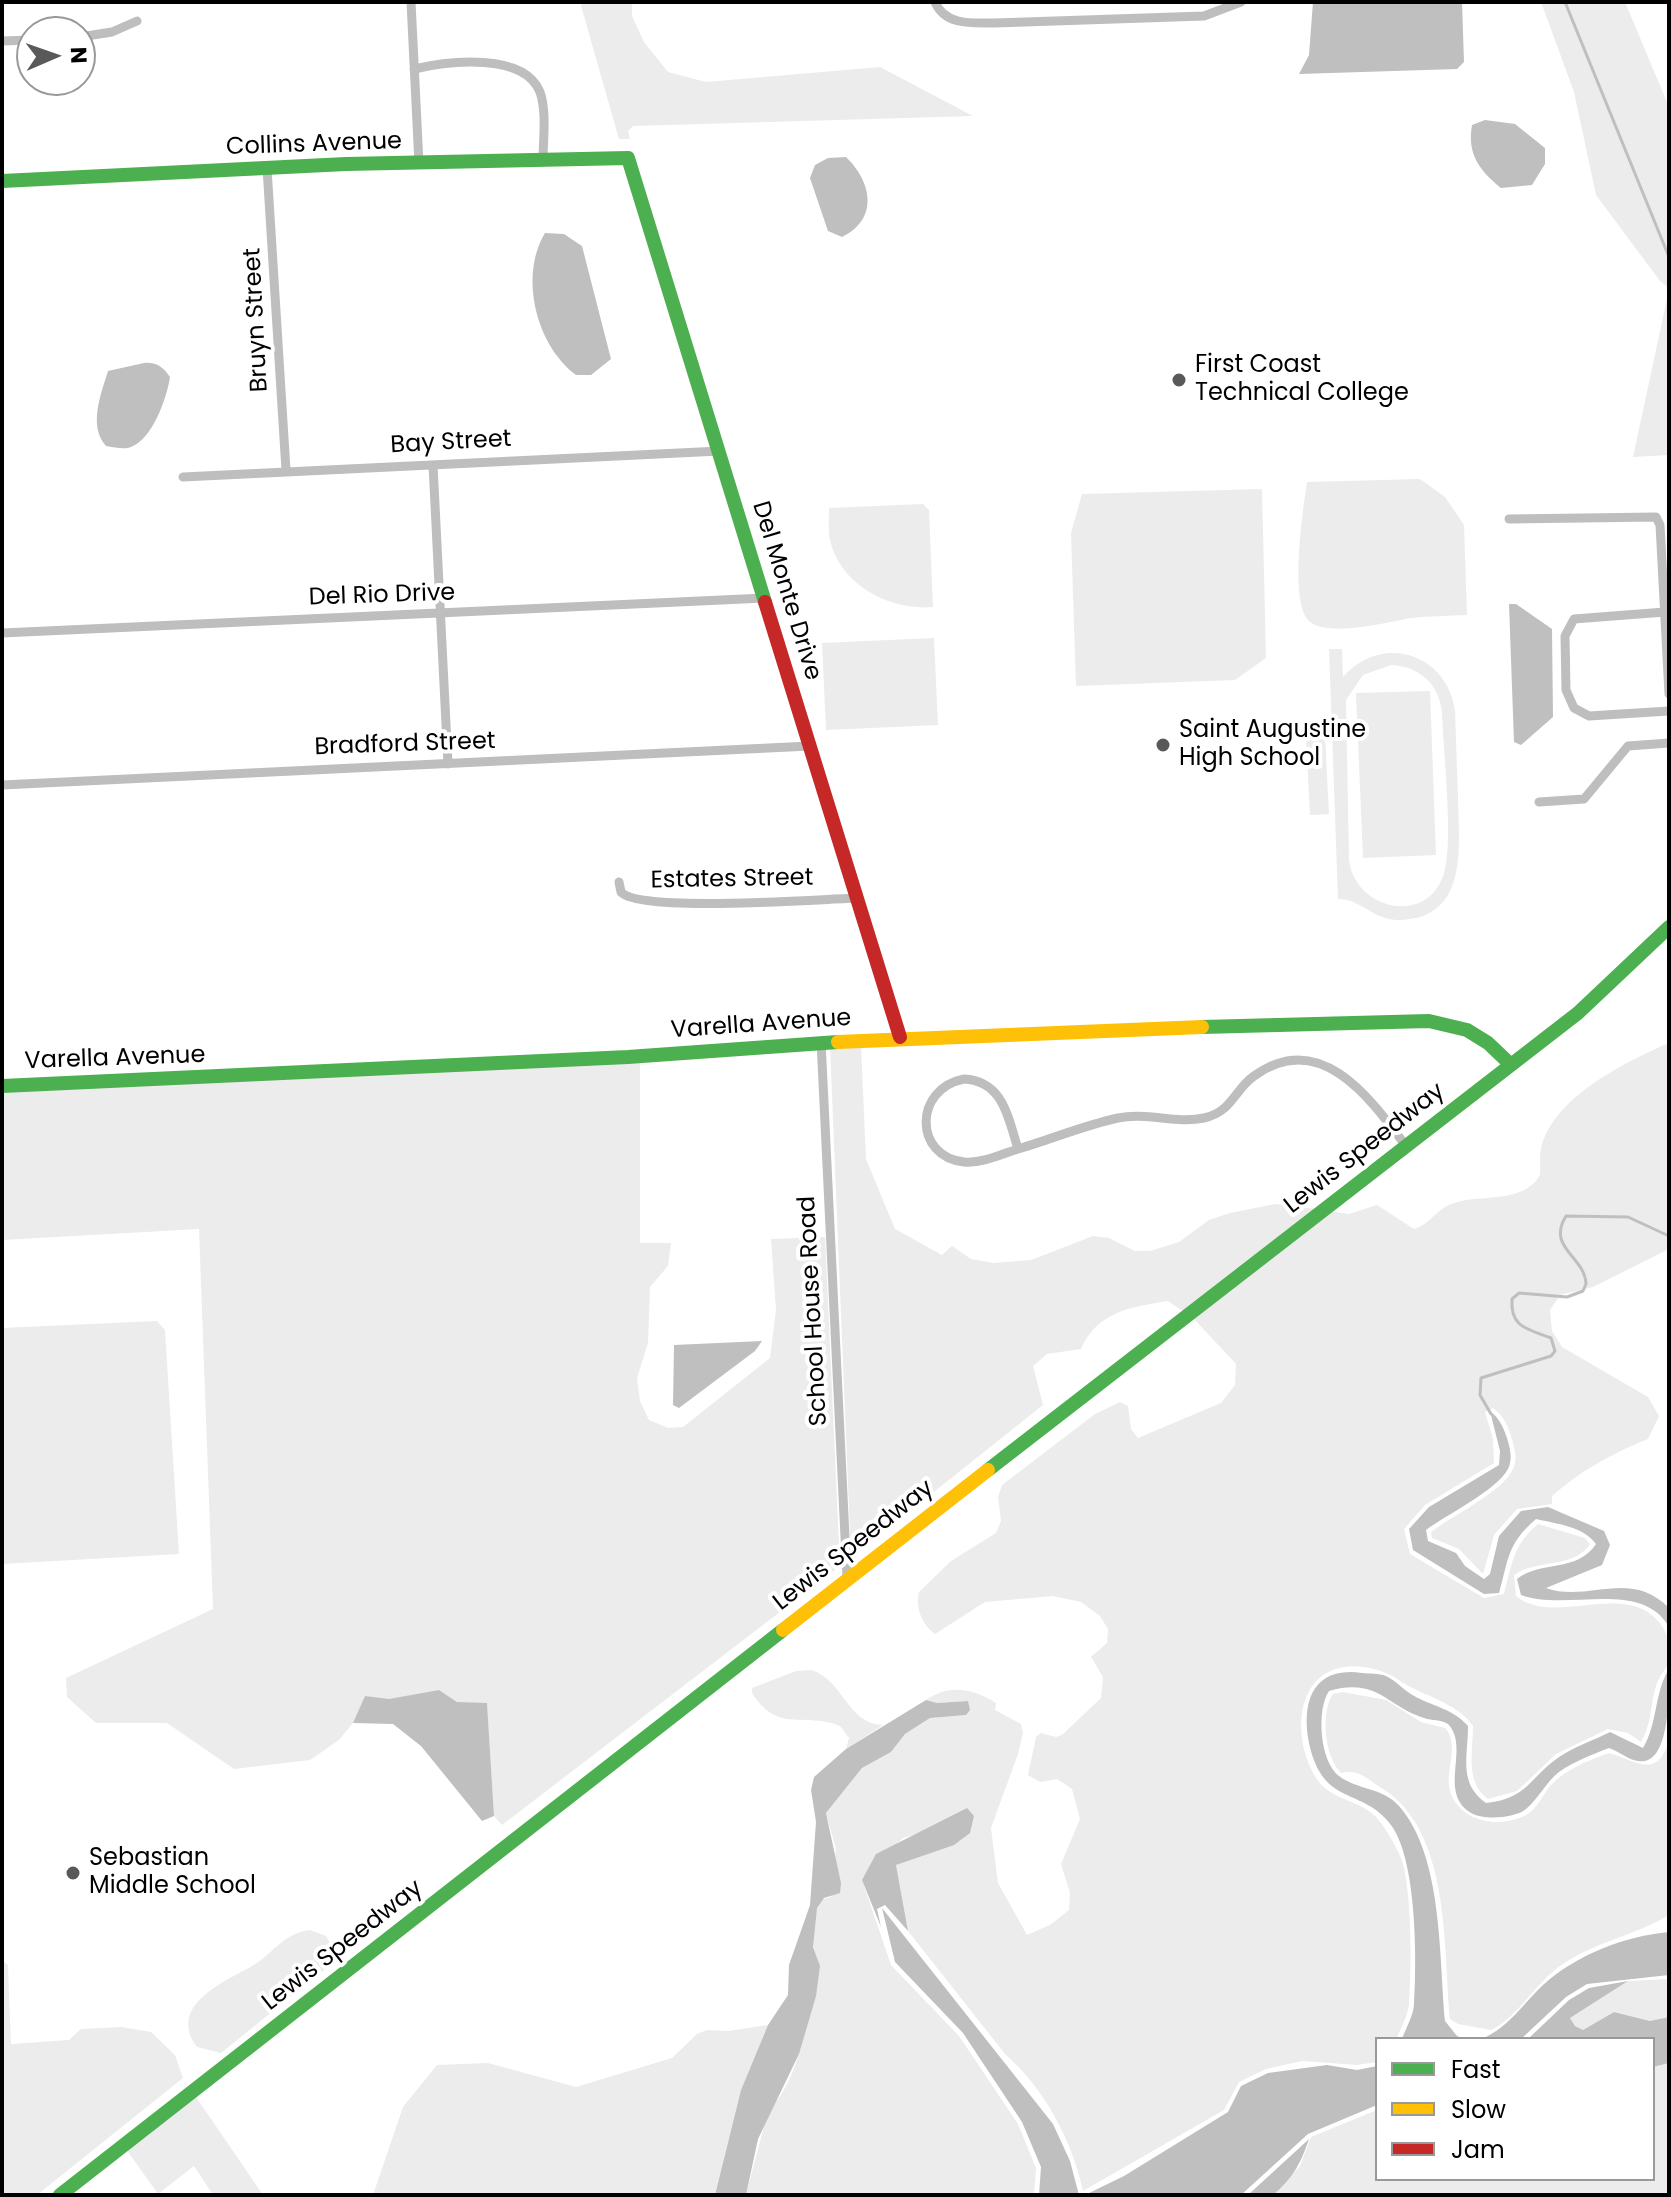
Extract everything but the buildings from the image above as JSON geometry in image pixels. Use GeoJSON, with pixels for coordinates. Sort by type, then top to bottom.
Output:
{"type":"FeatureCollection","features":[{"type":"Feature","properties":{"kind":"street"},"geometry":{"type":"LineString","coordinates":[[411,2],[419,164]]}},
{"type":"Feature","properties":{"kind":"street"},"geometry":{"type":"LineString","coordinates":[[935,2],[949,18],[981,23],[1204,16],[1241,2]]}},
{"type":"Feature","properties":{"kind":"street"},"geometry":{"type":"LineString","coordinates":[[96,34],[112,32],[137,21]]}},
{"type":"Feature","properties":{"kind":"street"},"geometry":{"type":"LineString","coordinates":[[414,69],[439,63],[484,63],[523,72],[540,94],[543,161]]}},
{"type":"Feature","properties":{"kind":"street","name":"Collins Avenue"},"geometry":{"type":"LineString","coordinates":[[2,181],[267,168],[628,158]]}},
{"type":"Feature","properties":{"kind":"street","name":"Del Monte Drive"},"geometry":{"type":"LineString","coordinates":[[628,158],[900,1037]]}},
{"type":"Feature","properties":{"kind":"street","name":"Bruyn Street"},"geometry":{"type":"LineString","coordinates":[[267,168],[286,470]]}},
{"type":"Feature","properties":{"kind":"street","name":"Bay Street"},"geometry":{"type":"LineString","coordinates":[[183,477],[720,451]]}},
{"type":"Feature","properties":{"kind":"street"},"geometry":{"type":"LineString","coordinates":[[433,465],[448,764]]}},
{"type":"Feature","properties":{"kind":"street"},"geometry":{"type":"LineString","coordinates":[[1509,519],[1656,517],[1660,525],[1669,694]]}},
{"type":"Feature","properties":{"kind":"street","name":"Del Rio Drive"},"geometry":{"type":"LineString","coordinates":[[2,633],[765,598]]}},
{"type":"Feature","properties":{"kind":"street"},"geometry":{"type":"LineString","coordinates":[[1665,612],[1581,616],[1574,619],[1565,636],[1566,690],[1574,708],[1589,716],[1669,711]]}},
{"type":"Feature","properties":{"kind":"street"},"geometry":{"type":"LineString","coordinates":[[1539,802],[1584,799],[1628,746],[1669,743]]}},
{"type":"Feature","properties":{"kind":"street","name":"Bradford Street"},"geometry":{"type":"LineString","coordinates":[[2,785],[810,746]]}},
{"type":"Feature","properties":{"kind":"street","name":"Estates Street"},"geometry":{"type":"LineString","coordinates":[[619,882],[621,892],[633,901],[718,903],[858,898]]}},
{"type":"Feature","properties":{"kind":"street","name":"Lewis Speedway"},"geometry":{"type":"LineString","coordinates":[[60,2195],[847,1578],[1589,1004],[1669,927]]}},
{"type":"Feature","properties":{"kind":"street","name":"Varella Avenue"},"geometry":{"type":"LineString","coordinates":[[2,1086],[628,1057],[900,1037],[1433,1020],[1477,1032],[1509,1063]]}},
{"type":"Feature","properties":{"kind":"street","name":"School House Road"},"geometry":{"type":"LineString","coordinates":[[821,1041],[847,1578]]}},
{"type":"Feature","properties":{"kind":"street"},"geometry":{"type":"LineString","coordinates":[[1018,1149],[1004,1105],[983,1083],[964,1079],[953,1081],[930,1100],[927,1129],[944,1155],[973,1162],[1018,1149],[1118,1118],[1201,1119],[1221,1113],[1252,1077],[1274,1065],[1295,1061],[1323,1063],[1349,1079],[1379,1110],[1406,1146]]}},
{"type":"Feature","properties":{"kind":"shaded area"},"geometry":{"type":"Polygon","coordinates":[[[580,2],[632,2],[632,16],[644,42],[668,72],[706,82],[880,67],[973,116],[633,126],[628,131],[630,139],[619,139],[580,2]]]}},
{"type":"Feature","properties":{"kind":"shaded area"},"geometry":{"type":"Polygon","coordinates":[[[1313,2],[1462,2],[1464,62],[1457,69],[1299,74],[1309,55],[1313,2]]]}},
{"type":"Feature","properties":{"kind":"shaded area"},"geometry":{"type":"Polygon","coordinates":[[[1541,2],[1625,2],[1669,107],[1669,288],[1660,281],[1596,195],[1574,92],[1541,2]]]}},
{"type":"Feature","properties":{"kind":"shaded area"},"geometry":{"type":"Polygon","coordinates":[[[1485,120],[1515,124],[1545,148],[1545,164],[1532,185],[1501,188],[1486,175],[1476,161],[1471,145],[1472,125],[1485,120]]]}},
{"type":"Feature","properties":{"kind":"shaded area"},"geometry":{"type":"Polygon","coordinates":[[[846,157],[862,178],[868,200],[862,220],[842,237],[828,231],[810,178],[815,165],[828,158],[846,157]]]}},
{"type":"Feature","properties":{"kind":"shaded area"},"geometry":{"type":"Polygon","coordinates":[[[545,233],[564,234],[582,246],[611,359],[591,375],[576,375],[562,362],[542,328],[536,309],[533,269],[545,233]]]}},
{"type":"Feature","properties":{"kind":"shaded area"},"geometry":{"type":"Polygon","coordinates":[[[1668,294],[1669,455],[1633,457],[1668,294]]]}},
{"type":"Feature","properties":{"kind":"shaded area"},"geometry":{"type":"Polygon","coordinates":[[[144,363],[159,366],[170,377],[158,416],[139,443],[126,448],[106,446],[97,420],[108,371],[144,363]]]}},
{"type":"Feature","properties":{"kind":"shaded area"},"geometry":{"type":"Polygon","coordinates":[[[1420,479],[1445,497],[1464,525],[1467,615],[1411,618],[1343,629],[1318,626],[1309,621],[1303,610],[1299,575],[1307,482],[1420,479]]]}},
{"type":"Feature","properties":{"kind":"shaded area"},"geometry":{"type":"Polygon","coordinates":[[[1262,489],[1266,658],[1235,680],[1076,686],[1071,533],[1082,494],[1262,489]]]}},
{"type":"Feature","properties":{"kind":"shaded area"},"geometry":{"type":"Polygon","coordinates":[[[923,504],[929,510],[933,607],[900,605],[869,592],[844,570],[829,536],[829,508],[923,504]]]}},
{"type":"Feature","properties":{"kind":"shaded area"},"geometry":{"type":"Polygon","coordinates":[[[1509,604],[1516,604],[1552,629],[1553,717],[1521,745],[1514,742],[1509,604]]]}},
{"type":"Feature","properties":{"kind":"shaded area"},"geometry":{"type":"Polygon","coordinates":[[[934,638],[938,725],[826,730],[822,643],[934,638]]]}},
{"type":"Feature","properties":{"kind":"shaded area"},"geometry":{"type":"Polygon","coordinates":[[[1329,649],[1342,649],[1343,677],[1359,663],[1376,655],[1394,653],[1411,656],[1427,663],[1440,675],[1450,691],[1455,711],[1459,837],[1455,876],[1449,893],[1438,907],[1422,916],[1391,919],[1353,902],[1338,899],[1329,649]],[[1391,665],[1363,675],[1346,700],[1349,860],[1354,877],[1364,891],[1393,906],[1408,906],[1423,901],[1436,890],[1444,873],[1448,840],[1440,702],[1426,678],[1401,666],[1391,665]]]}},
{"type":"Feature","properties":{"kind":"shaded area"},"geometry":{"type":"Polygon","coordinates":[[[1430,691],[1436,855],[1363,858],[1356,693],[1430,691]]]}},
{"type":"Feature","properties":{"kind":"shaded area"},"geometry":{"type":"Polygon","coordinates":[[[1325,736],[1329,814],[1310,815],[1306,737],[1325,736]]]}},
{"type":"Feature","properties":{"kind":"shaded area"},"geometry":{"type":"Polygon","coordinates":[[[1669,1043],[1669,1249],[1593,1287],[1560,1295],[1550,1310],[1552,1331],[1562,1347],[1648,1397],[1659,1416],[1648,1439],[1586,1470],[1552,1496],[1552,1504],[1517,1509],[1494,1535],[1483,1574],[1459,1549],[1432,1538],[1431,1532],[1487,1496],[1512,1471],[1515,1456],[1511,1435],[1503,1418],[1493,1408],[1485,1412],[1493,1439],[1494,1463],[1425,1505],[1404,1529],[1410,1554],[1484,1598],[1504,1594],[1518,1547],[1538,1524],[1585,1538],[1590,1544],[1574,1557],[1514,1575],[1516,1596],[1533,1605],[1614,1604],[1634,1606],[1651,1614],[1665,1631],[1670,1657],[1657,1683],[1641,1742],[1628,1733],[1608,1729],[1556,1754],[1517,1791],[1488,1799],[1473,1776],[1473,1726],[1457,1710],[1372,1668],[1344,1667],[1327,1672],[1315,1682],[1302,1711],[1303,1744],[1308,1761],[1327,1790],[1368,1810],[1378,1820],[1396,1848],[1405,1871],[1410,1930],[1410,1990],[1407,2013],[1397,2037],[1375,2037],[1375,2062],[1357,2065],[1302,2061],[1266,2069],[1239,2082],[1224,2110],[1083,2191],[1064,2134],[1044,2099],[908,1931],[896,1865],[960,1841],[965,1836],[967,1808],[928,1831],[903,1838],[862,1880],[891,1965],[959,2036],[1018,2124],[1036,2168],[1034,2195],[746,2195],[768,2111],[790,2078],[803,2038],[817,1957],[813,1944],[814,1921],[820,1900],[831,1897],[836,1849],[826,1813],[862,1768],[891,1752],[905,1734],[930,1718],[966,1715],[967,1701],[937,1703],[926,1700],[952,1690],[970,1691],[996,1703],[995,1710],[1021,1724],[1023,1733],[1018,1754],[991,1828],[998,1883],[1027,1935],[1050,1925],[1069,1910],[1070,1893],[1061,1864],[1080,1819],[1072,1789],[1057,1779],[1040,1782],[1028,1775],[1036,1737],[1041,1733],[1056,1737],[1062,1735],[1101,1698],[1103,1677],[1091,1657],[1107,1643],[1108,1629],[1100,1616],[1081,1602],[1053,1596],[985,1602],[935,1634],[926,1626],[919,1610],[919,1592],[951,1561],[996,1533],[1001,1521],[998,1497],[1002,1485],[1095,1414],[1120,1402],[1128,1406],[1131,1429],[1138,1438],[1221,1403],[1235,1385],[1236,1364],[1193,1318],[1330,1211],[1349,1214],[1377,1205],[1414,1229],[1451,1204],[1523,1191],[1540,1175],[1541,1149],[1559,1114],[1593,1084],[1632,1060],[1669,1043]]]}},
{"type":"Feature","properties":{"kind":"shaded area"},"geometry":{"type":"Polygon","coordinates":[[[861,1045],[866,1159],[895,1229],[942,1255],[952,1246],[971,1259],[993,1263],[1031,1260],[1093,1236],[1109,1238],[1135,1251],[1150,1251],[1179,1242],[1209,1220],[1230,1213],[1275,1204],[1316,1209],[1184,1312],[1168,1301],[1129,1309],[1097,1326],[1081,1349],[1047,1354],[1033,1366],[1043,1405],[851,1558],[830,1046],[861,1045]]]}},
{"type":"Feature","properties":{"kind":"shaded area"},"geometry":{"type":"Polygon","coordinates":[[[640,1061],[640,1243],[671,1243],[668,1266],[650,1287],[648,1343],[637,1378],[640,1401],[649,1420],[668,1428],[683,1427],[770,1358],[776,1310],[771,1239],[825,1237],[840,1566],[502,1825],[494,1816],[487,1704],[457,1702],[439,1690],[389,1700],[365,1696],[357,1718],[339,1740],[310,1760],[234,1769],[167,1723],[96,1723],[67,1697],[66,1678],[213,1609],[199,1229],[2,1240],[2,1091],[640,1061]]]}},
{"type":"Feature","properties":{"kind":"shaded area"},"geometry":{"type":"Polygon","coordinates":[[[157,1321],[165,1330],[179,1554],[2,1564],[2,1328],[157,1321]]]}},
{"type":"Feature","properties":{"kind":"shaded area"},"geometry":{"type":"Polygon","coordinates":[[[762,1341],[755,1351],[679,1408],[673,1405],[674,1345],[762,1341]]]}},
{"type":"Feature","properties":{"kind":"shaded area"},"geometry":{"type":"Polygon","coordinates":[[[1490,1411],[1496,1416],[1507,1438],[1510,1465],[1502,1477],[1482,1494],[1426,1530],[1428,1541],[1456,1553],[1465,1566],[1484,1579],[1490,1574],[1499,1536],[1521,1511],[1548,1507],[1604,1531],[1610,1545],[1602,1565],[1546,1588],[1562,1592],[1639,1590],[1654,1596],[1669,1608],[1669,1627],[1656,1612],[1622,1600],[1559,1600],[1521,1595],[1517,1579],[1527,1573],[1579,1559],[1596,1544],[1584,1533],[1569,1527],[1536,1519],[1526,1528],[1510,1552],[1499,1593],[1484,1594],[1413,1550],[1409,1529],[1429,1507],[1499,1465],[1500,1451],[1490,1411]]]}},
{"type":"Feature","properties":{"kind":"shaded area"},"geometry":{"type":"Polygon","coordinates":[[[1669,1669],[1666,1726],[1657,1752],[1649,1760],[1634,1760],[1609,1748],[1559,1772],[1531,1805],[1521,1812],[1500,1817],[1478,1816],[1462,1805],[1455,1783],[1456,1745],[1448,1724],[1411,1713],[1371,1690],[1346,1688],[1329,1691],[1321,1723],[1324,1748],[1333,1769],[1346,1781],[1385,1795],[1399,1806],[1424,1852],[1431,1879],[1445,2021],[1460,2037],[1403,2037],[1411,2018],[1415,1986],[1415,1938],[1406,1862],[1400,1841],[1380,1813],[1333,1787],[1315,1764],[1307,1728],[1309,1701],[1314,1690],[1332,1675],[1345,1672],[1380,1674],[1412,1695],[1456,1716],[1468,1726],[1466,1769],[1471,1787],[1486,1803],[1500,1801],[1519,1792],[1559,1757],[1610,1732],[1643,1748],[1669,1669]]]}},
{"type":"Feature","properties":{"kind":"shaded area"},"geometry":{"type":"Polygon","coordinates":[[[811,1670],[831,1682],[861,1717],[883,1725],[846,1749],[849,1738],[840,1726],[815,1720],[782,1718],[762,1706],[752,1693],[752,1688],[796,1671],[811,1670]]]}},
{"type":"Feature","properties":{"kind":"shaded area"},"geometry":{"type":"Polygon","coordinates":[[[439,1690],[457,1702],[487,1703],[494,1816],[482,1821],[421,1746],[393,1724],[353,1723],[365,1696],[389,1699],[439,1690]]]}},
{"type":"Feature","properties":{"kind":"shaded area"},"geometry":{"type":"Polygon","coordinates":[[[1343,1692],[1386,1700],[1421,1722],[1445,1728],[1452,1743],[1449,1786],[1456,1804],[1473,1817],[1494,1822],[1505,1822],[1530,1813],[1550,1786],[1563,1775],[1609,1753],[1636,1763],[1652,1764],[1665,1752],[1669,1739],[1669,1915],[1575,1956],[1553,1971],[1511,2016],[1491,2030],[1458,2024],[1450,2019],[1443,1925],[1432,1860],[1420,1831],[1403,1806],[1357,1773],[1341,1773],[1331,1757],[1326,1735],[1327,1712],[1333,1694],[1343,1692]]]}},
{"type":"Feature","properties":{"kind":"shaded area"},"geometry":{"type":"Polygon","coordinates":[[[926,1700],[937,1703],[968,1701],[970,1710],[966,1715],[930,1718],[905,1734],[891,1752],[862,1768],[826,1813],[841,1883],[840,1893],[824,1898],[817,1908],[813,1947],[820,1966],[816,1996],[799,2054],[758,2139],[746,2195],[715,2195],[741,2090],[768,2025],[788,1995],[789,1965],[810,1905],[816,1822],[811,1790],[814,1777],[846,1749],[926,1700]]]}},
{"type":"Feature","properties":{"kind":"shaded area"},"geometry":{"type":"Polygon","coordinates":[[[967,1808],[974,1816],[970,1833],[954,1845],[896,1865],[908,1931],[885,1905],[877,1909],[881,1927],[862,1880],[876,1854],[967,1808]]]}},
{"type":"Feature","properties":{"kind":"shaded area"},"geometry":{"type":"Polygon","coordinates":[[[882,1908],[1053,2124],[1070,2161],[1079,2195],[1039,2195],[1041,2167],[1022,2122],[963,2033],[895,1962],[882,1908]]]}},
{"type":"Feature","properties":{"kind":"shaded area"},"geometry":{"type":"Polygon","coordinates":[[[310,1930],[326,1936],[339,1958],[221,2053],[197,2047],[189,2032],[189,2019],[203,1996],[259,1961],[292,1935],[310,1930]]]}},
{"type":"Feature","properties":{"kind":"shaded area"},"geometry":{"type":"Polygon","coordinates":[[[1669,1932],[1669,1975],[1587,1984],[1566,1997],[1523,2037],[1486,2037],[1570,1965],[1602,1949],[1669,1932]]]}},
{"type":"Feature","properties":{"kind":"shaded area"},"geometry":{"type":"Polygon","coordinates":[[[2,1960],[8,1965],[11,2044],[69,2040],[81,2029],[121,2027],[151,2032],[175,2055],[183,2078],[37,2195],[2,2195],[2,1960]]]}},
{"type":"Feature","properties":{"kind":"shaded area"},"geometry":{"type":"Polygon","coordinates":[[[1669,1979],[1669,2017],[1651,2021],[1614,2012],[1583,2030],[1575,2026],[1570,2018],[1628,1981],[1669,1979]]]}},
{"type":"Feature","properties":{"kind":"shaded area"},"geometry":{"type":"Polygon","coordinates":[[[1628,1981],[1570,2018],[1575,2026],[1583,2030],[1614,2012],[1650,2021],[1669,2017],[1669,2063],[1655,2066],[1655,2037],[1530,2037],[1569,2000],[1589,1988],[1628,1981]]]}},
{"type":"Feature","properties":{"kind":"shaded area"},"geometry":{"type":"Polygon","coordinates":[[[768,2025],[741,2090],[715,2195],[373,2195],[403,2107],[437,2065],[488,2063],[576,2087],[672,2058],[697,2034],[707,2030],[728,2031],[768,2025]]]}},
{"type":"Feature","properties":{"kind":"shaded area"},"geometry":{"type":"Polygon","coordinates":[[[1669,2063],[1669,2195],[1273,2195],[1300,2166],[1311,2137],[1375,2111],[1375,2181],[1655,2181],[1655,2066],[1669,2063]]]}},
{"type":"Feature","properties":{"kind":"shaded area"},"geometry":{"type":"Polygon","coordinates":[[[1327,2065],[1357,2070],[1375,2066],[1375,2106],[1308,2134],[1241,2195],[1085,2195],[1124,2176],[1228,2112],[1241,2086],[1268,2073],[1327,2065]]]}},
{"type":"Feature","properties":{"kind":"shaded area"},"geometry":{"type":"Polygon","coordinates":[[[196,2097],[263,2195],[213,2195],[194,2166],[158,2194],[126,2149],[196,2097]]]}},
{"type":"Feature","properties":{"kind":"shaded area"},"geometry":{"type":"Polygon","coordinates":[[[1309,2139],[1296,2170],[1280,2189],[1273,2195],[1248,2195],[1309,2139]]]}},
{"type":"Feature","properties":{"kind":"waterway"},"geometry":{"type":"LineString","coordinates":[[1565,2],[1669,257]]}},
{"type":"Feature","properties":{"kind":"waterway"},"geometry":{"type":"LineString","coordinates":[[1491,1414],[1480,1395],[1481,1378],[1551,1356],[1555,1351],[1551,1338],[1517,1322],[1512,1299],[1519,1293],[1567,1297],[1583,1291],[1586,1284],[1580,1266],[1563,1244],[1561,1227],[1566,1216],[1628,1217],[1669,1236]]}},
{"type":"Feature","properties":{"kind":"traffic: fast"},"geometry":{"type":"LineString","coordinates":[[2,181],[346,164],[628,158],[765,602]]}},
{"type":"Feature","properties":{"kind":"traffic: fast"},"geometry":{"type":"LineString","coordinates":[[988,1470],[1578,1013],[1669,927]]}},
{"type":"Feature","properties":{"kind":"traffic: fast"},"geometry":{"type":"LineString","coordinates":[[1202,1027],[1429,1021],[1467,1030],[1488,1043],[1509,1063]]}},
{"type":"Feature","properties":{"kind":"traffic: fast"},"geometry":{"type":"LineString","coordinates":[[2,1086],[628,1057],[838,1042]]}},
{"type":"Feature","properties":{"kind":"traffic: fast"},"geometry":{"type":"LineString","coordinates":[[60,2195],[783,1630]]}},
{"type":"Feature","properties":{"kind":"traffic: slow"},"geometry":{"type":"LineString","coordinates":[[838,1042],[1202,1027]]}},
{"type":"Feature","properties":{"kind":"traffic: slow"},"geometry":{"type":"LineString","coordinates":[[783,1630],[988,1470]]}},
{"type":"Feature","properties":{"kind":"traffic: jam"},"geometry":{"type":"LineString","coordinates":[[765,602],[900,1037]]}},
{"type":"Feature","properties":{"kind":"place","name":"First Coast Technical College"},"geometry":{"type":"Point","coordinates":[1179,380]}},
{"type":"Feature","properties":{"kind":"place","name":"Saint Augustine High School"},"geometry":{"type":"Point","coordinates":[1163,745]}},
{"type":"Feature","properties":{"kind":"place","name":"Sebastian Middle School"},"geometry":{"type":"Point","coordinates":[73,1873]}}]}
